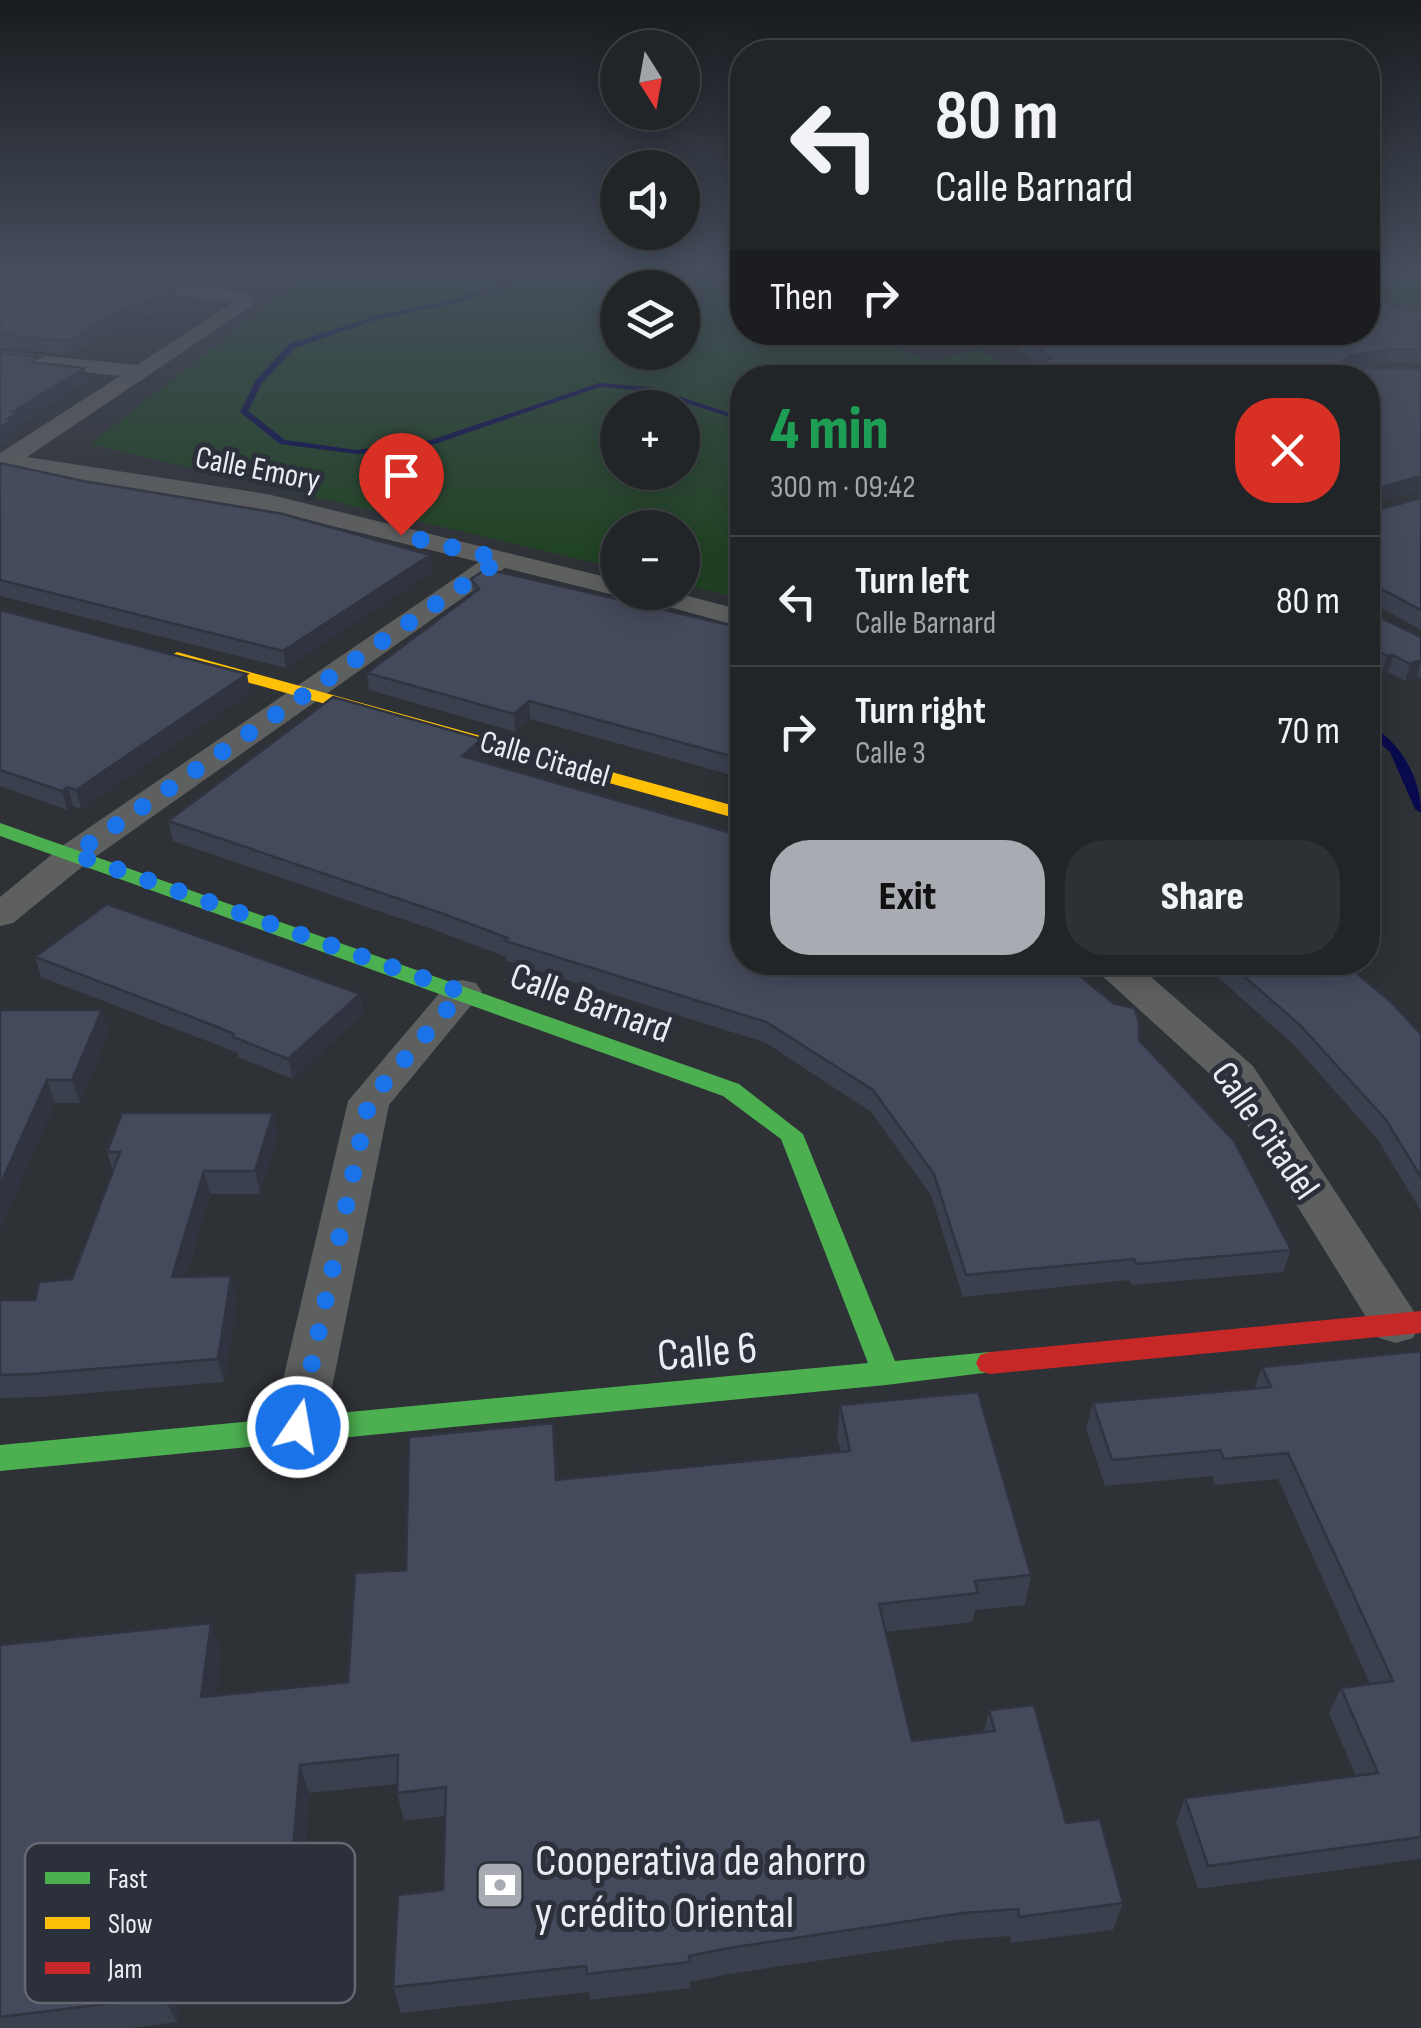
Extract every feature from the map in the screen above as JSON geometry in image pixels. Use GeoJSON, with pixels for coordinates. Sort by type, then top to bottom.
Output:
{"type":"FeatureCollection","features":[{"type":"Feature","properties":{"kind":"street"},"geometry":{"type":"LineString","coordinates":[[109,369],[143,372]]}},
{"type":"Feature","properties":{"kind":"street"},"geometry":{"type":"LineString","coordinates":[[2,460],[148,369]]}},
{"type":"Feature","properties":{"kind":"street","name":"Calle Emory"},"geometry":{"type":"LineString","coordinates":[[2,460],[267,502],[600,584]]}},
{"type":"Feature","properties":{"kind":"street"},"geometry":{"type":"LineString","coordinates":[[0,915],[74,854],[501,559]]}},
{"type":"Feature","properties":{"kind":"street"},"geometry":{"type":"LineString","coordinates":[[700,608],[730,615]]}},
{"type":"Feature","properties":{"kind":"street","name":"Calle Citadel"},"geometry":{"type":"LineString","coordinates":[[146,648],[730,811]]}},
{"type":"Feature","properties":{"kind":"street","name":"Calle Barnard"},"geometry":{"type":"LineString","coordinates":[[0,829],[732,1090],[792,1134],[886,1374]]}},
{"type":"Feature","properties":{"kind":"street","name":"Calle Citadel"},"geometry":{"type":"LineString","coordinates":[[1126,975],[1238,1076],[1409,1324]]}},
{"type":"Feature","properties":{"kind":"street"},"geometry":{"type":"LineString","coordinates":[[298,1427],[369,1101],[462,992]]}},
{"type":"Feature","properties":{"kind":"street","name":"Calle 6"},"geometry":{"type":"LineString","coordinates":[[0,1458],[1409,1324]]}},
{"type":"Feature","properties":{"kind":"green space"},"geometry":{"type":"Polygon","coordinates":[[[187,369],[730,369],[730,596],[700,588],[700,510],[600,510],[600,564],[90,444],[187,369]]]}},
{"type":"Feature","properties":{"kind":"building"},"geometry":{"type":"Polygon","coordinates":[[[0,369],[83,369],[13,412],[18,413],[0,428],[0,369]]]}},
{"type":"Feature","properties":{"kind":"building"},"geometry":{"type":"Polygon","coordinates":[[[1380,369],[1421,369],[1421,476],[1380,487],[1380,369]]]}},
{"type":"Feature","properties":{"kind":"building"},"geometry":{"type":"Polygon","coordinates":[[[0,463],[283,514],[430,555],[283,651],[0,580],[0,463]]]}},
{"type":"Feature","properties":{"kind":"building"},"geometry":{"type":"Polygon","coordinates":[[[1421,498],[1421,610],[1380,588],[1380,509],[1421,498]]]}},
{"type":"Feature","properties":{"kind":"building"},"geometry":{"type":"Polygon","coordinates":[[[486,569],[600,595],[600,610],[664,610],[730,625],[730,756],[529,701],[514,714],[367,673],[479,589],[471,579],[486,569]]]}},
{"type":"Feature","properties":{"kind":"building"},"geometry":{"type":"Polygon","coordinates":[[[0,610],[247,674],[76,790],[68,787],[62,791],[0,770],[0,610]]]}},
{"type":"Feature","properties":{"kind":"building"},"geometry":{"type":"Polygon","coordinates":[[[1380,617],[1421,637],[1421,660],[1410,664],[1380,652],[1380,617]]]}},
{"type":"Feature","properties":{"kind":"building"},"geometry":{"type":"Polygon","coordinates":[[[333,697],[482,739],[462,756],[730,833],[730,975],[1079,975],[1113,1003],[1134,1008],[1139,1040],[1234,1141],[1291,1250],[1136,1264],[1134,1259],[966,1275],[934,1174],[873,1090],[766,1022],[505,941],[508,938],[441,913],[168,821],[333,697]]]}},
{"type":"Feature","properties":{"kind":"building"},"geometry":{"type":"Polygon","coordinates":[[[107,904],[360,994],[288,1059],[215,1026],[35,957],[107,904]]]}},
{"type":"Feature","properties":{"kind":"building"},"geometry":{"type":"Polygon","coordinates":[[[1243,975],[1359,975],[1421,1034],[1421,1177],[1386,1120],[1301,1026],[1243,975]]]}},
{"type":"Feature","properties":{"kind":"building"},"geometry":{"type":"Polygon","coordinates":[[[0,1010],[102,1010],[72,1080],[47,1080],[0,1185],[0,1010]]]}},
{"type":"Feature","properties":{"kind":"building"},"geometry":{"type":"Polygon","coordinates":[[[122,1113],[273,1113],[255,1171],[204,1171],[172,1277],[231,1276],[218,1359],[0,1375],[0,1300],[35,1300],[39,1282],[72,1279],[120,1152],[107,1152],[122,1113]]]}},
{"type":"Feature","properties":{"kind":"building"},"geometry":{"type":"Polygon","coordinates":[[[1421,1351],[1421,1837],[1208,1866],[1185,1798],[1378,1773],[1341,1688],[1393,1681],[1288,1453],[1224,1459],[1220,1450],[1112,1460],[1093,1403],[1271,1387],[1262,1367],[1421,1351]]]}},
{"type":"Feature","properties":{"kind":"building"},"geometry":{"type":"Polygon","coordinates":[[[978,1392],[1031,1575],[975,1581],[978,1593],[879,1604],[912,1741],[995,1731],[989,1710],[1034,1705],[1066,1823],[1100,1819],[1123,1903],[1019,1917],[1018,1909],[963,1913],[729,1948],[689,1956],[690,1962],[587,1974],[586,1966],[393,1987],[398,1895],[443,1890],[446,1787],[397,1793],[398,1755],[300,1765],[294,1843],[25,1843],[25,2003],[114,2003],[0,2017],[0,1645],[211,1623],[201,1697],[348,1682],[355,1573],[406,1570],[409,1437],[553,1423],[556,1480],[850,1451],[840,1405],[978,1392]]]}},
{"type":"Feature","properties":{"kind":"waterway"},"geometry":{"type":"LineString","coordinates":[[271,369],[259,382],[244,412],[283,442],[357,452],[432,442],[599,385],[650,389],[730,415]]}},
{"type":"Feature","properties":{"kind":"waterway"},"geometry":{"type":"LineString","coordinates":[[1380,737],[1395,750],[1421,809]]}},
{"type":"Feature","properties":{"kind":"traffic: fast"},"geometry":{"type":"LineString","coordinates":[[0,829],[731,1090],[791,1134],[886,1374]]}},
{"type":"Feature","properties":{"kind":"traffic: fast"},"geometry":{"type":"LineString","coordinates":[[0,1458],[990,1363]]}},
{"type":"Feature","properties":{"kind":"traffic: slow"},"geometry":{"type":"LineString","coordinates":[[177,657],[730,811]]}},
{"type":"Feature","properties":{"kind":"traffic: jam"},"geometry":{"type":"LineString","coordinates":[[990,1363],[1421,1322]]}},
{"type":"Feature","properties":{"kind":"place","name":"Cooperativa de ahorro y crédito Oriental"},"geometry":{"type":"Point","coordinates":[500,1885]}},
{"type":"Feature","properties":{"kind":"route"},"geometry":{"type":"LineString","coordinates":[[298,1427],[369,1101],[462,992],[74,854],[501,559],[401,535]]}}]}
